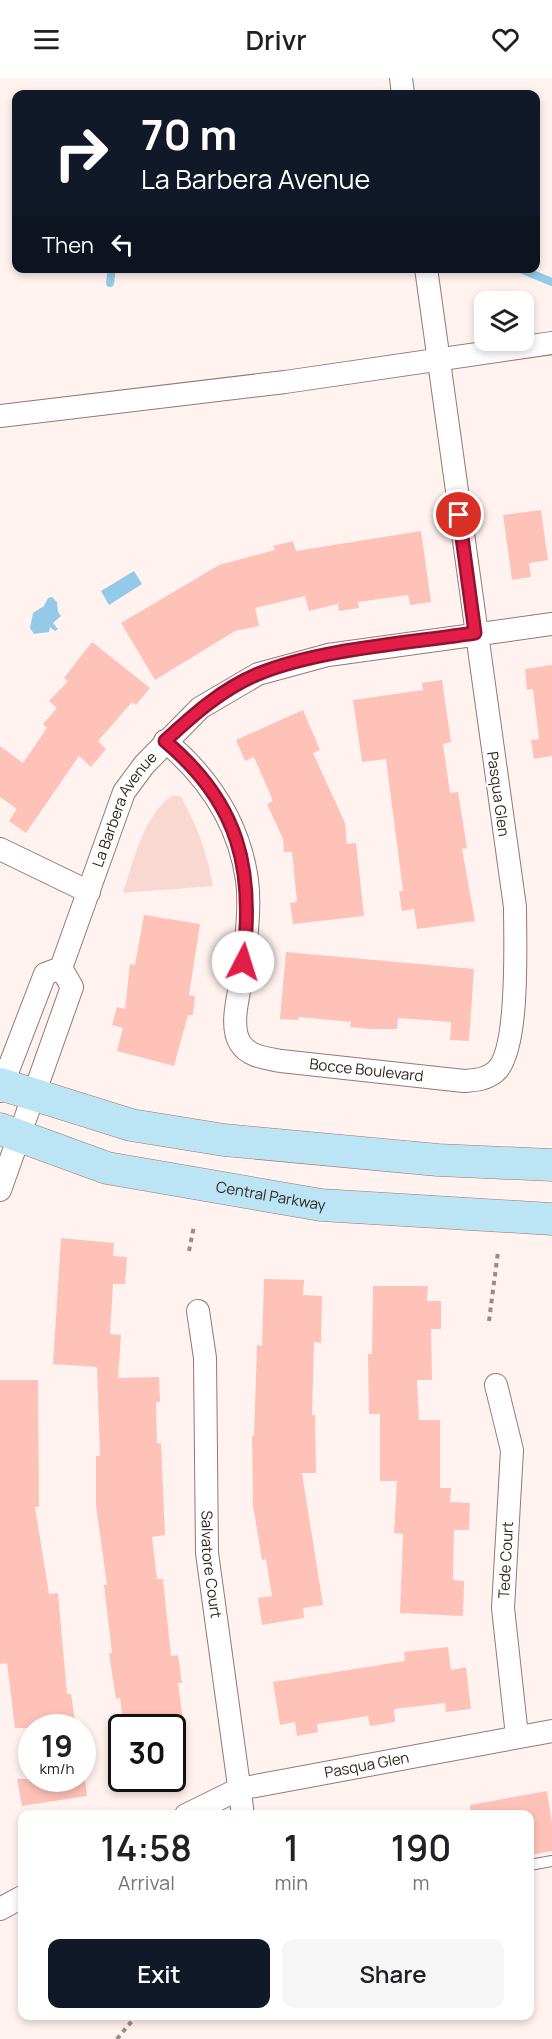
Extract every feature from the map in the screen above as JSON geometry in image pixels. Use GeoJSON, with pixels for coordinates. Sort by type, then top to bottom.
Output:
{"type":"FeatureCollection","features":[{"type":"Feature","properties":{"kind":"main road","name":"Central Parkway"},"geometry":{"type":"LineString","coordinates":[[1,1087],[19,1121],[107,1168],[321,1205],[552,1220]]}},
{"type":"Feature","properties":{"kind":"main road","name":"Central Parkway"},"geometry":{"type":"LineString","coordinates":[[19,1121],[130,1125],[224,1140],[438,1160],[552,1165]]}},
{"type":"Feature","properties":{"kind":"street","name":"Pasqua Glen"},"geometry":{"type":"LineString","coordinates":[[427,273],[475,633],[515,907],[514,1004],[507,1049],[496,1072]]}},
{"type":"Feature","properties":{"kind":"street"},"geometry":{"type":"LineString","coordinates":[[0,416],[88,408],[552,343]]}},
{"type":"Feature","properties":{"kind":"street","name":"La Barbera Avenue"},"geometry":{"type":"LineString","coordinates":[[1,1087],[45,974],[61,968],[124,792],[165,741],[200,708],[258,674],[328,655],[552,624]]}},
{"type":"Feature","properties":{"kind":"street","name":"Bocce Boulevard"},"geometry":{"type":"LineString","coordinates":[[165,741],[190,761],[219,800],[236,838],[247,880],[246,942],[235,1021],[240,1042],[252,1055],[280,1061],[464,1081],[481,1080],[496,1072]]}},
{"type":"Feature","properties":{"kind":"street"},"geometry":{"type":"LineString","coordinates":[[0,849],[88,892]]}},
{"type":"Feature","properties":{"kind":"street"},"geometry":{"type":"LineString","coordinates":[[0,1190],[19,1121],[72,987],[61,968]]}},
{"type":"Feature","properties":{"kind":"street","name":"Salvatore Court"},"geometry":{"type":"LineString","coordinates":[[198,1311],[206,1358],[207,1553],[242,1810]]}},
{"type":"Feature","properties":{"kind":"street","name":"Tede Court"},"geometry":{"type":"LineString","coordinates":[[496,1385],[512,1450],[503,1608],[517,1736]]}},
{"type":"Feature","properties":{"kind":"street","name":"Pasqua Glen"},"geometry":{"type":"LineString","coordinates":[[196,1810],[239,1789],[552,1731]]}},
{"type":"Feature","properties":{"kind":"street"},"geometry":{"type":"LineString","coordinates":[[0,1909],[18,1900]]}},
{"type":"Feature","properties":{"kind":"lane"},"geometry":{"type":"LineString","coordinates":[[534,1864],[552,1861]]}},
{"type":"Feature","properties":{"kind":"path"},"geometry":{"type":"LineString","coordinates":[[189,1251],[194,1226]]}},
{"type":"Feature","properties":{"kind":"path"},"geometry":{"type":"LineString","coordinates":[[489,1321],[498,1252]]}},
{"type":"Feature","properties":{"kind":"path"},"geometry":{"type":"LineString","coordinates":[[117,2039],[133,2020]]}},
{"type":"Feature","properties":{"kind":"shaded area"},"geometry":{"type":"Polygon","coordinates":[[[173,795],[181,797],[197,830],[205,851],[213,886],[123,893],[147,826],[154,814],[173,795]]]}},
{"type":"Feature","properties":{"kind":"water"},"geometry":{"type":"Polygon","coordinates":[[[134,571],[142,584],[109,605],[101,591],[134,571]]]}},
{"type":"Feature","properties":{"kind":"water"},"geometry":{"type":"Polygon","coordinates":[[[52,597],[57,602],[61,616],[53,623],[58,629],[55,631],[50,627],[49,632],[34,634],[30,628],[33,613],[44,606],[48,598],[52,597]]]}},
{"type":"Feature","properties":{"kind":"building"},"geometry":{"type":"Polygon","coordinates":[[[541,510],[548,560],[529,563],[531,577],[512,580],[503,515],[541,510]]]}},
{"type":"Feature","properties":{"kind":"building"},"geometry":{"type":"Polygon","coordinates":[[[421,531],[431,602],[410,605],[408,595],[358,602],[359,608],[339,611],[338,604],[309,611],[305,596],[255,608],[259,626],[235,631],[155,680],[121,623],[219,565],[275,550],[273,546],[293,541],[296,551],[421,531]]]}},
{"type":"Feature","properties":{"kind":"building"},"geometry":{"type":"Polygon","coordinates":[[[92,642],[150,688],[136,705],[132,702],[98,741],[106,749],[91,767],[79,756],[26,833],[9,821],[17,809],[0,797],[0,746],[23,763],[47,728],[43,724],[57,708],[49,701],[68,681],[64,678],[92,642]]]}},
{"type":"Feature","properties":{"kind":"building"},"geometry":{"type":"Polygon","coordinates":[[[552,665],[552,756],[534,759],[531,740],[539,739],[533,689],[527,690],[525,669],[552,665]]]}},
{"type":"Feature","properties":{"kind":"building"},"geometry":{"type":"Polygon","coordinates":[[[442,680],[451,742],[443,744],[450,793],[458,792],[467,848],[462,849],[475,921],[417,929],[414,909],[402,911],[399,891],[403,891],[386,759],[362,762],[353,700],[423,690],[422,683],[442,680]]]}},
{"type":"Feature","properties":{"kind":"building"},"geometry":{"type":"Polygon","coordinates":[[[303,710],[320,750],[313,753],[345,823],[347,844],[356,843],[364,916],[293,924],[290,903],[297,902],[292,852],[284,852],[283,839],[267,804],[273,801],[254,757],[245,761],[236,740],[303,710]]]}},
{"type":"Feature","properties":{"kind":"building"},"geometry":{"type":"Polygon","coordinates":[[[144,915],[200,924],[189,995],[195,996],[193,1015],[188,1015],[174,1066],[117,1051],[123,1028],[112,1025],[117,1007],[125,1009],[130,964],[135,965],[144,915]]]}},
{"type":"Feature","properties":{"kind":"building"},"geometry":{"type":"Polygon","coordinates":[[[286,952],[474,969],[469,1041],[450,1040],[451,1022],[398,1018],[397,1029],[370,1029],[350,1027],[351,1022],[299,1017],[298,1020],[280,1019],[286,952]]]}},
{"type":"Feature","properties":{"kind":"building"},"geometry":{"type":"Polygon","coordinates":[[[61,1238],[114,1243],[113,1256],[127,1257],[125,1284],[113,1284],[110,1334],[121,1335],[118,1378],[159,1377],[160,1402],[156,1402],[157,1443],[161,1443],[165,1535],[152,1537],[157,1579],[163,1579],[171,1656],[178,1655],[182,1683],[178,1683],[182,1714],[122,1714],[120,1698],[116,1699],[109,1653],[112,1653],[104,1585],[107,1585],[96,1505],[96,1456],[100,1456],[97,1367],[53,1364],[61,1238]]]}},
{"type":"Feature","properties":{"kind":"building"},"geometry":{"type":"Polygon","coordinates":[[[264,1279],[304,1280],[303,1295],[322,1296],[321,1343],[314,1342],[312,1415],[315,1415],[316,1473],[302,1473],[323,1605],[303,1608],[304,1618],[262,1625],[258,1598],[272,1596],[266,1559],[262,1560],[253,1505],[252,1436],[254,1436],[257,1345],[262,1346],[264,1279]]]}},
{"type":"Feature","properties":{"kind":"building"},"geometry":{"type":"Polygon","coordinates":[[[373,1286],[428,1286],[427,1301],[441,1301],[441,1329],[431,1329],[432,1380],[417,1380],[419,1420],[440,1420],[440,1488],[451,1488],[450,1502],[470,1503],[469,1530],[454,1530],[453,1580],[464,1581],[463,1616],[400,1613],[403,1534],[394,1533],[397,1481],[380,1481],[380,1414],[369,1414],[368,1354],[372,1354],[373,1286]]]}},
{"type":"Feature","properties":{"kind":"building"},"geometry":{"type":"Polygon","coordinates":[[[0,1380],[38,1380],[39,1507],[35,1507],[49,1594],[58,1593],[67,1694],[71,1694],[74,1714],[18,1714],[18,1728],[15,1728],[7,1663],[0,1664],[0,1380]]]}},
{"type":"Feature","properties":{"kind":"building"},"geometry":{"type":"Polygon","coordinates":[[[448,1647],[451,1670],[466,1667],[471,1709],[446,1712],[445,1703],[394,1709],[395,1722],[370,1726],[368,1716],[317,1724],[318,1732],[297,1736],[295,1722],[280,1725],[273,1682],[405,1661],[404,1652],[448,1647]]]}},
{"type":"Feature","properties":{"kind":"building"},"geometry":{"type":"Polygon","coordinates":[[[547,1791],[552,1823],[552,1851],[534,1854],[534,1810],[470,1810],[470,1805],[547,1791]]]}},
{"type":"Feature","properties":{"kind":"building"},"geometry":{"type":"Polygon","coordinates":[[[19,1792],[87,1792],[87,1796],[22,1806],[19,1792]]]}},
{"type":"Feature","properties":{"kind":"waterway"},"geometry":{"type":"LineString","coordinates":[[110,283],[111,273]]}},
{"type":"Feature","properties":{"kind":"waterway"},"geometry":{"type":"LineString","coordinates":[[530,273],[552,282]]}},
{"type":"Feature","properties":{"kind":"route"},"geometry":{"type":"LineString","coordinates":[[243,962],[246,942],[247,880],[236,838],[219,800],[190,761],[165,741],[200,708],[258,674],[328,655],[475,633],[459,515]]}}]}
